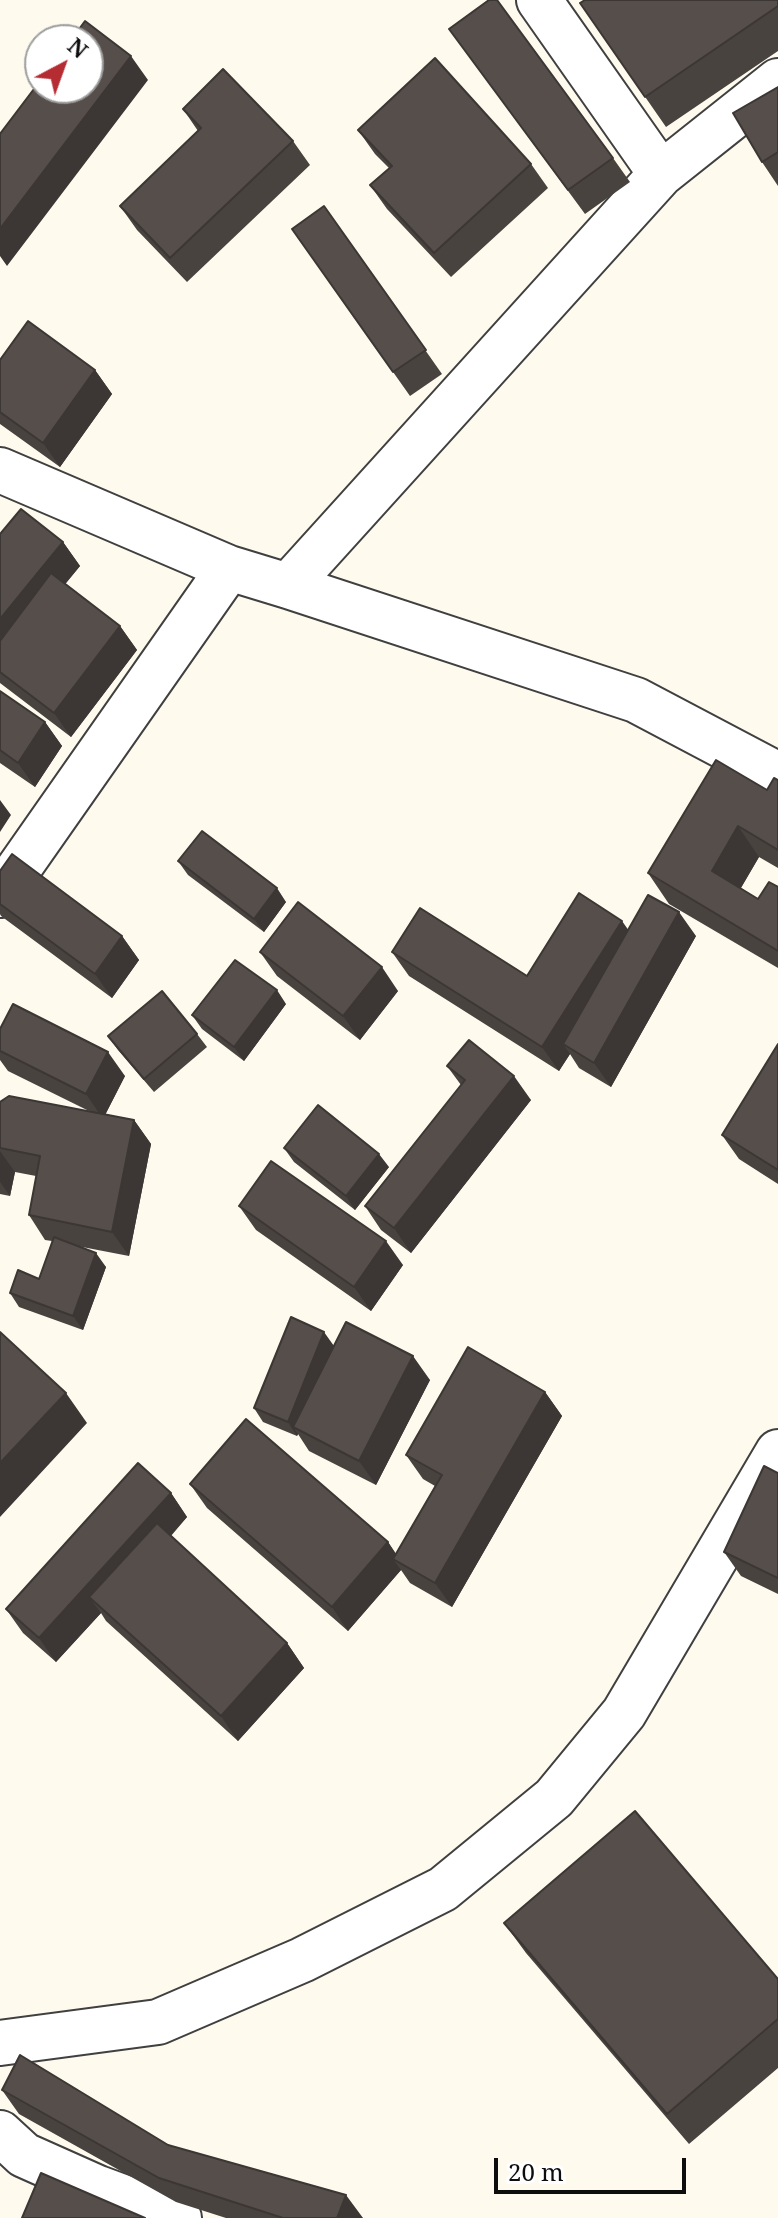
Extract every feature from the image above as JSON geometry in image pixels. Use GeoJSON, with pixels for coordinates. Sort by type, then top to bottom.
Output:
{"type":"FeatureCollection","features":[{"type":"Feature","properties":{"kind":"street"},"geometry":{"type":"LineString","coordinates":[[539,0],[661,174]]}},
{"type":"Feature","properties":{"kind":"street"},"geometry":{"type":"LineString","coordinates":[[288,586],[661,174],[778,81]]}},
{"type":"Feature","properties":{"kind":"street"},"geometry":{"type":"LineString","coordinates":[[0,470],[229,568],[636,700],[778,775]]}},
{"type":"Feature","properties":{"kind":"street"},"geometry":{"type":"LineString","coordinates":[[0,895],[229,568]]}},
{"type":"Feature","properties":{"kind":"street"},"geometry":{"type":"LineString","coordinates":[[0,2043],[158,2022],[302,1960],[443,1889],[554,1798],[624,1713],[778,1452]]}},
{"type":"Feature","properties":{"kind":"street"},"geometry":{"type":"LineString","coordinates":[[0,2133],[24,2155],[98,2188],[179,2218]]}},
{"type":"Feature","properties":{"kind":"building"},"geometry":{"type":"Polygon","coordinates":[[[489,0],[497,0],[613,158],[568,190],[449,29],[489,0]]]}},
{"type":"Feature","properties":{"kind":"building"},"geometry":{"type":"Polygon","coordinates":[[[585,0],[778,0],[778,6],[645,97],[580,3],[585,0]]]}},
{"type":"Feature","properties":{"kind":"building"},"geometry":{"type":"Polygon","coordinates":[[[104,35],[131,56],[104,92],[104,35]]]}},
{"type":"Feature","properties":{"kind":"building"},"geometry":{"type":"Polygon","coordinates":[[[435,58],[531,164],[434,253],[370,185],[392,166],[358,130],[435,58]]]}},
{"type":"Feature","properties":{"kind":"building"},"geometry":{"type":"Polygon","coordinates":[[[223,69],[293,141],[170,258],[120,206],[201,128],[183,109],[223,69]]]}},
{"type":"Feature","properties":{"kind":"building"},"geometry":{"type":"Polygon","coordinates":[[[778,87],[778,152],[762,162],[733,113],[778,87]]]}},
{"type":"Feature","properties":{"kind":"building"},"geometry":{"type":"Polygon","coordinates":[[[24,102],[95,104],[0,229],[0,134],[24,102]]]}},
{"type":"Feature","properties":{"kind":"building"},"geometry":{"type":"Polygon","coordinates":[[[324,206],[426,350],[393,372],[292,229],[324,206]]]}},
{"type":"Feature","properties":{"kind":"building"},"geometry":{"type":"Polygon","coordinates":[[[28,321],[95,370],[43,443],[0,412],[0,360],[28,321]]]}},
{"type":"Feature","properties":{"kind":"building"},"geometry":{"type":"Polygon","coordinates":[[[21,509],[63,542],[0,619],[0,534],[21,509]]]}},
{"type":"Feature","properties":{"kind":"building"},"geometry":{"type":"Polygon","coordinates":[[[51,573],[120,626],[54,713],[0,672],[0,641],[51,573]]]}},
{"type":"Feature","properties":{"kind":"building"},"geometry":{"type":"Polygon","coordinates":[[[0,691],[45,722],[18,763],[0,750],[0,691]]]}},
{"type":"Feature","properties":{"kind":"building"},"geometry":{"type":"Polygon","coordinates":[[[716,760],[767,790],[774,778],[778,780],[778,850],[738,826],[712,871],[758,899],[769,882],[778,887],[778,951],[648,873],[716,760]]]}},
{"type":"Feature","properties":{"kind":"building"},"geometry":{"type":"Polygon","coordinates":[[[202,831],[277,888],[254,919],[178,861],[202,831]]]}},
{"type":"Feature","properties":{"kind":"building"},"geometry":{"type":"Polygon","coordinates":[[[12,854],[122,936],[95,974],[0,904],[0,871],[12,854]]]}},
{"type":"Feature","properties":{"kind":"building"},"geometry":{"type":"Polygon","coordinates":[[[579,893],[622,921],[542,1047],[392,952],[420,908],[527,976],[579,893]]]}},
{"type":"Feature","properties":{"kind":"building"},"geometry":{"type":"Polygon","coordinates":[[[648,895],[679,912],[594,1063],[563,1044],[648,895]]]}},
{"type":"Feature","properties":{"kind":"building"},"geometry":{"type":"Polygon","coordinates":[[[298,902],[382,967],[343,1016],[260,952],[298,902]]]}},
{"type":"Feature","properties":{"kind":"building"},"geometry":{"type":"Polygon","coordinates":[[[235,960],[277,990],[234,1047],[192,1015],[235,960]]]}},
{"type":"Feature","properties":{"kind":"building"},"geometry":{"type":"Polygon","coordinates":[[[162,991],[197,1034],[144,1079],[108,1036],[162,991]]]}},
{"type":"Feature","properties":{"kind":"building"},"geometry":{"type":"Polygon","coordinates":[[[13,1004],[108,1052],[86,1094],[0,1051],[0,1029],[13,1004]]]}},
{"type":"Feature","properties":{"kind":"building"},"geometry":{"type":"Polygon","coordinates":[[[469,1040],[514,1076],[394,1228],[365,1206],[465,1080],[447,1066],[469,1040]]]}},
{"type":"Feature","properties":{"kind":"building"},"geometry":{"type":"Polygon","coordinates":[[[778,1044],[778,1170],[722,1135],[778,1044]]]}},
{"type":"Feature","properties":{"kind":"building"},"geometry":{"type":"Polygon","coordinates":[[[9,1096],[134,1120],[112,1232],[29,1215],[40,1156],[0,1148],[0,1102],[9,1096]]]}},
{"type":"Feature","properties":{"kind":"building"},"geometry":{"type":"Polygon","coordinates":[[[318,1105],[379,1154],[346,1196],[284,1148],[318,1105]]]}},
{"type":"Feature","properties":{"kind":"building"},"geometry":{"type":"Polygon","coordinates":[[[271,1161],[386,1241],[354,1287],[239,1206],[271,1161]]]}},
{"type":"Feature","properties":{"kind":"building"},"geometry":{"type":"Polygon","coordinates":[[[54,1237],[96,1253],[73,1316],[10,1293],[18,1270],[39,1279],[54,1237]]]}},
{"type":"Feature","properties":{"kind":"building"},"geometry":{"type":"Polygon","coordinates":[[[291,1317],[324,1332],[288,1422],[254,1408],[291,1317]]]}},
{"type":"Feature","properties":{"kind":"building"},"geometry":{"type":"Polygon","coordinates":[[[346,1322],[413,1356],[359,1461],[293,1427],[346,1322]]]}},
{"type":"Feature","properties":{"kind":"building"},"geometry":{"type":"Polygon","coordinates":[[[0,1332],[66,1393],[0,1463],[0,1332]]]}},
{"type":"Feature","properties":{"kind":"building"},"geometry":{"type":"Polygon","coordinates":[[[468,1347],[545,1392],[435,1583],[393,1559],[442,1475],[406,1455],[468,1347]]]}},
{"type":"Feature","properties":{"kind":"building"},"geometry":{"type":"Polygon","coordinates":[[[246,1419],[388,1542],[332,1607],[190,1484],[246,1419]]]}},
{"type":"Feature","properties":{"kind":"building"},"geometry":{"type":"Polygon","coordinates":[[[138,1463],[171,1493],[39,1638],[6,1609],[138,1463]]]}},
{"type":"Feature","properties":{"kind":"building"},"geometry":{"type":"Polygon","coordinates":[[[764,1466],[778,1473],[778,1578],[724,1552],[764,1466]]]}},
{"type":"Feature","properties":{"kind":"building"},"geometry":{"type":"Polygon","coordinates":[[[157,1523],[287,1643],[221,1716],[89,1597],[157,1523]]]}},
{"type":"Feature","properties":{"kind":"building"},"geometry":{"type":"Polygon","coordinates":[[[635,1811],[778,1979],[778,2019],[667,2114],[504,1923],[635,1811]]]}},
{"type":"Feature","properties":{"kind":"building"},"geometry":{"type":"Polygon","coordinates":[[[20,2055],[168,2145],[346,2195],[337,2218],[283,2218],[159,2178],[2,2090],[20,2055]]]}},
{"type":"Feature","properties":{"kind":"building"},"geometry":{"type":"Polygon","coordinates":[[[41,2173],[145,2218],[22,2218],[41,2173]]]}}]}
